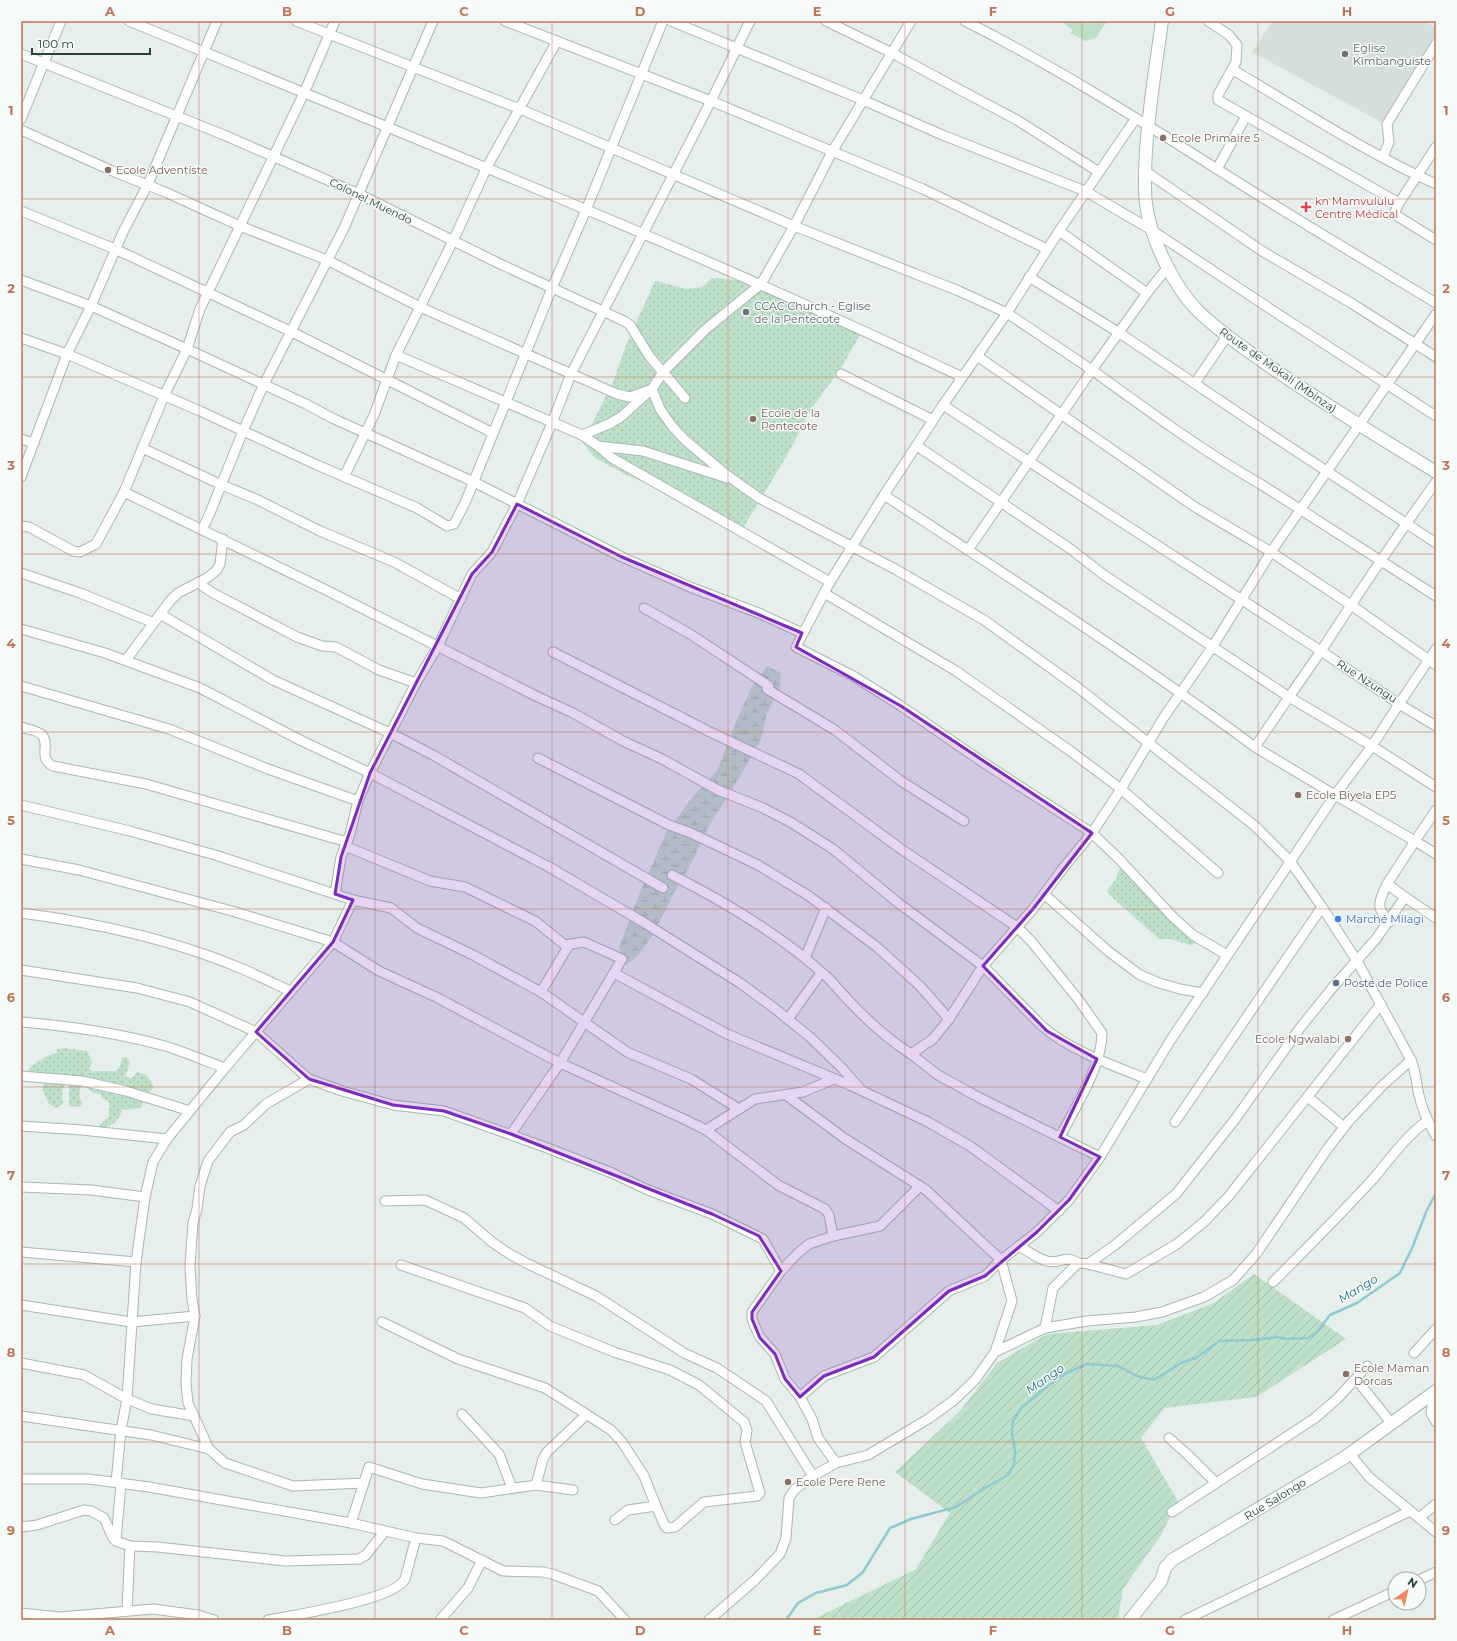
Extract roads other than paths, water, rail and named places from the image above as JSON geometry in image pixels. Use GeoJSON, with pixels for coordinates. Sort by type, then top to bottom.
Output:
{"type":"FeatureCollection","features":[{"type":"Feature","properties":{"kind":"street"},"geometry":{"type":"LineString","coordinates":[[21,119],[61,21]]}},
{"type":"Feature","properties":{"kind":"street"},"geometry":{"type":"LineString","coordinates":[[129,21],[487,167],[643,233],[848,322],[962,377]]}},
{"type":"Feature","properties":{"kind":"street"},"geometry":{"type":"LineString","coordinates":[[21,477],[67,354],[91,306],[115,249],[148,184],[217,21]]}},
{"type":"Feature","properties":{"kind":"street"},"geometry":{"type":"LineString","coordinates":[[296,21],[328,35],[412,66],[520,109],[794,226],[959,291],[1007,313],[1238,471],[1436,596]]}},
{"type":"Feature","properties":{"kind":"street"},"geometry":{"type":"LineString","coordinates":[[21,526],[29,527],[73,551],[80,552],[96,544],[124,492],[164,396],[187,349],[207,293],[304,93],[335,21]]}},
{"type":"Feature","properties":{"kind":"street"},"geometry":{"type":"LineString","coordinates":[[202,530],[264,384],[344,228],[412,66],[433,21]]}},
{"type":"Feature","properties":{"kind":"street"},"geometry":{"type":"LineString","coordinates":[[505,21],[711,101],[923,189],[1047,249]]}},
{"type":"Feature","properties":{"kind":"street"},"geometry":{"type":"LineString","coordinates":[[21,338],[67,354],[164,396],[344,477],[417,508],[447,526],[454,524],[474,482],[552,288],[586,210],[663,21]]}},
{"type":"Feature","properties":{"kind":"street"},"geometry":{"type":"LineString","coordinates":[[671,21],[863,100],[940,134],[1085,191],[1150,228],[1275,312],[1436,416]]}},
{"type":"Feature","properties":{"kind":"street"},"geometry":{"type":"LineString","coordinates":[[335,894],[338,865],[352,827],[358,801],[370,772],[416,683],[438,646],[472,574],[492,552],[517,504],[552,423],[571,374],[711,101],[750,21]]}},
{"type":"Feature","properties":{"kind":"street"},"geometry":{"type":"LineString","coordinates":[[826,21],[892,53],[1017,120],[1099,172]]}},
{"type":"Feature","properties":{"kind":"street"},"geometry":{"type":"LineString","coordinates":[[582,435],[609,424],[621,417],[652,390],[663,372],[706,329],[761,284],[794,226],[832,152],[911,21]]}},
{"type":"Feature","properties":{"kind":"street"},"geometry":{"type":"LineString","coordinates":[[965,21],[998,38],[1148,125],[1436,303]]}},
{"type":"Feature","properties":{"kind":"street","name":"Route de Mokali (Mbinza)"},"geometry":{"type":"LineString","coordinates":[[1162,21],[1148,125],[1145,171],[1146,204],[1150,228],[1168,268],[1183,292],[1198,311],[1227,336],[1292,382],[1436,472]]}},
{"type":"Feature","properties":{"kind":"street"},"geometry":{"type":"LineString","coordinates":[[1208,21],[1229,35],[1238,45],[1236,62],[1233,70],[1217,97],[1220,102],[1399,203]]}},
{"type":"Feature","properties":{"kind":"street"},"geometry":{"type":"LineString","coordinates":[[344,477],[366,433],[396,355],[453,241],[487,167],[557,41]]}},
{"type":"Feature","properties":{"kind":"street"},"geometry":{"type":"LineString","coordinates":[[1383,157],[1390,142],[1387,124],[1436,44]]}},
{"type":"Feature","properties":{"kind":"street","name":"Colonel Muendo"},"geometry":{"type":"LineString","coordinates":[[21,54],[273,156],[359,194],[453,241],[603,311],[630,325],[638,339],[685,398]]}},
{"type":"Feature","properties":{"kind":"street"},"geometry":{"type":"LineString","coordinates":[[1233,70],[1383,157],[1417,176],[1436,184]]}},
{"type":"Feature","properties":{"kind":"street"},"geometry":{"type":"LineString","coordinates":[[1217,169],[1246,116]]}},
{"type":"Feature","properties":{"kind":"street"},"geometry":{"type":"LineString","coordinates":[[1136,118],[1085,191],[1007,313],[962,377],[884,494],[830,582],[796,647],[855,677],[902,706],[984,763],[1092,833],[1119,859],[1173,917],[1193,935],[1227,955]]}},
{"type":"Feature","properties":{"kind":"street"},"geometry":{"type":"LineString","coordinates":[[21,130],[80,157],[148,184],[240,226],[327,260],[420,307],[525,355],[571,374],[630,397],[652,390]]}},
{"type":"Feature","properties":{"kind":"street"},"geometry":{"type":"LineString","coordinates":[[1436,147],[1395,209],[1394,214],[1436,240]]}},
{"type":"Feature","properties":{"kind":"street"},"geometry":{"type":"LineString","coordinates":[[1145,171],[1262,251],[1351,303],[1436,357]]}},
{"type":"Feature","properties":{"kind":"street"},"geometry":{"type":"LineString","coordinates":[[21,211],[115,249],[292,332],[493,433]]}},
{"type":"Feature","properties":{"kind":"street"},"geometry":{"type":"LineString","coordinates":[[1059,231],[1147,293]]}},
{"type":"Feature","properties":{"kind":"street"},"geometry":{"type":"LineString","coordinates":[[968,550],[1118,332],[1168,268]]}},
{"type":"Feature","properties":{"kind":"street"},"geometry":{"type":"LineString","coordinates":[[1029,277],[1118,332],[1436,543]]}},
{"type":"Feature","properties":{"kind":"street"},"geometry":{"type":"LineString","coordinates":[[21,280],[91,306],[187,349],[474,482],[622,557],[690,587],[762,614],[802,634]]}},
{"type":"Feature","properties":{"kind":"street"},"geometry":{"type":"LineString","coordinates":[[911,1054],[933,1039],[949,1019],[983,966],[1017,927],[1092,833],[1121,789],[1148,742],[1213,646],[1271,552],[1301,510],[1358,424],[1436,314]]}},
{"type":"Feature","properties":{"kind":"street"},"geometry":{"type":"LineString","coordinates":[[1195,384],[1227,336]]}},
{"type":"Feature","properties":{"kind":"street"},"geometry":{"type":"LineString","coordinates":[[396,355],[582,435],[618,462],[830,582]]}},
{"type":"Feature","properties":{"kind":"street"},"geometry":{"type":"LineString","coordinates":[[977,356],[1195,507],[1271,552],[1351,605],[1432,663]]}},
{"type":"Feature","properties":{"kind":"street"},"geometry":{"type":"LineString","coordinates":[[840,374],[934,420]]}},
{"type":"Feature","properties":{"kind":"street"},"geometry":{"type":"LineString","coordinates":[[652,390],[660,409],[672,426],[700,452],[737,482],[766,502],[895,569],[984,620],[1148,742],[1255,826],[1290,861],[1357,961],[1412,1060],[1421,1107],[1436,1136]]}},
{"type":"Feature","properties":{"kind":"street","name":"Rue Nzungu"},"geometry":{"type":"LineString","coordinates":[[943,405],[1242,599],[1399,704],[1432,663],[1436,649]]}},
{"type":"Feature","properties":{"kind":"street"},"geometry":{"type":"LineString","coordinates":[[21,439],[34,443]]}},
{"type":"Feature","properties":{"kind":"street"},"geometry":{"type":"LineString","coordinates":[[598,446],[643,451],[737,482]]}},
{"type":"Feature","properties":{"kind":"street"},"geometry":{"type":"LineString","coordinates":[[917,446],[1072,550],[1104,575],[1289,697],[1436,786]]}},
{"type":"Feature","properties":{"kind":"street"},"geometry":{"type":"LineString","coordinates":[[142,448],[256,499],[320,531],[394,562],[461,599]]}},
{"type":"Feature","properties":{"kind":"street"},"geometry":{"type":"LineString","coordinates":[[1255,747],[1321,651],[1380,560],[1393,545],[1436,482]]}},
{"type":"Feature","properties":{"kind":"street"},"geometry":{"type":"LineString","coordinates":[[124,492],[573,713],[623,741],[662,759],[718,790],[763,808],[798,826],[833,849],[897,902],[983,966],[1047,1030],[1097,1059],[1147,1079]]}},
{"type":"Feature","properties":{"kind":"street"},"geometry":{"type":"LineString","coordinates":[[884,494],[1041,597],[1182,693],[1255,747],[1436,854]]}},
{"type":"Feature","properties":{"kind":"street"},"geometry":{"type":"LineString","coordinates":[[126,660],[160,614],[178,593],[207,578],[217,570],[220,564],[223,540]]}},
{"type":"Feature","properties":{"kind":"street"},"geometry":{"type":"LineString","coordinates":[[21,573],[80,593],[154,623]]}},
{"type":"Feature","properties":{"kind":"street"},"geometry":{"type":"LineString","coordinates":[[198,583],[213,593],[297,637],[322,646],[336,647],[379,670],[416,683]]}},
{"type":"Feature","properties":{"kind":"street"},"geometry":{"type":"LineString","coordinates":[[824,593],[956,671],[1069,750],[1121,789],[1218,873]]}},
{"type":"Feature","properties":{"kind":"street"},"geometry":{"type":"LineString","coordinates":[[644,608],[690,634],[768,688],[835,730],[901,780],[964,821]]}},
{"type":"Feature","properties":{"kind":"street"},"geometry":{"type":"LineString","coordinates":[[160,614],[273,680],[390,733],[433,755],[663,888]]}},
{"type":"Feature","properties":{"kind":"street"},"geometry":{"type":"LineString","coordinates":[[21,629],[126,660],[200,688],[302,741],[370,772],[549,867],[643,922],[740,983],[810,1037],[842,1068],[861,1090]]}},
{"type":"Feature","properties":{"kind":"street"},"geometry":{"type":"LineString","coordinates":[[553,652],[710,732],[799,774],[901,849],[1017,927],[1031,941],[1102,1033],[1097,1059],[1088,1082],[1060,1137]]}},
{"type":"Feature","properties":{"kind":"street"},"geometry":{"type":"LineString","coordinates":[[21,686],[169,729],[275,771],[358,801]]}},
{"type":"Feature","properties":{"kind":"street"},"geometry":{"type":"LineString","coordinates":[[800,1397],[824,1376],[874,1357],[949,1291],[985,1276],[1000,1260],[1037,1232],[1059,1211],[1100,1157],[1170,1041],[1202,992],[1335,795],[1372,746],[1399,704],[1436,726]]}},
{"type":"Feature","properties":{"kind":"street"},"geometry":{"type":"LineString","coordinates":[[21,727],[33,730],[42,736],[44,741],[44,757],[54,766],[146,784],[346,844],[430,881],[465,888],[535,921],[566,945],[584,942],[622,958],[560,1063],[511,1134]]}},
{"type":"Feature","properties":{"kind":"street"},"geometry":{"type":"LineString","coordinates":[[538,758],[668,825],[691,832],[758,865],[809,896],[877,947],[920,986],[949,1019]]}},
{"type":"Feature","properties":{"kind":"street"},"geometry":{"type":"LineString","coordinates":[[21,805],[130,831],[215,855],[353,900],[388,906],[417,928],[473,955],[541,992],[627,1052],[691,1079],[739,1109]]}},
{"type":"Feature","properties":{"kind":"street"},"geometry":{"type":"LineString","coordinates":[[1388,922],[1379,910],[1378,902],[1387,884],[1436,810]]}},
{"type":"Feature","properties":{"kind":"street"},"geometry":{"type":"LineString","coordinates":[[21,859],[79,870],[232,911],[333,942],[379,971],[436,997],[560,1063],[706,1130],[778,1185],[825,1210],[829,1215],[833,1236]]}},
{"type":"Feature","properties":{"kind":"street"},"geometry":{"type":"LineString","coordinates":[[672,875],[704,891],[787,944],[822,973],[867,1019],[938,1074],[980,1098],[1100,1157]]}},
{"type":"Feature","properties":{"kind":"street"},"geometry":{"type":"LineString","coordinates":[[1387,884],[1436,918]]}},
{"type":"Feature","properties":{"kind":"street"},"geometry":{"type":"LineString","coordinates":[[1044,894],[1108,951],[1140,975],[1159,983],[1180,989],[1202,992]]}},
{"type":"Feature","properties":{"kind":"street"},"geometry":{"type":"LineString","coordinates":[[1088,1264],[1115,1245],[1176,1194],[1236,1118],[1300,1028],[1376,939],[1405,897]]}},
{"type":"Feature","properties":{"kind":"street"},"geometry":{"type":"LineString","coordinates":[[116,1541],[121,1430],[127,1400],[136,1262],[145,1197],[153,1162],[167,1139],[225,1068],[333,942],[353,900]]}},
{"type":"Feature","properties":{"kind":"street"},"geometry":{"type":"LineString","coordinates":[[1175,1122],[1322,907]]}},
{"type":"Feature","properties":{"kind":"street"},"geometry":{"type":"LineString","coordinates":[[805,958],[826,908]]}},
{"type":"Feature","properties":{"kind":"street"},"geometry":{"type":"LineString","coordinates":[[21,913],[91,924],[194,951],[240,968],[290,991]]}},
{"type":"Feature","properties":{"kind":"street"},"geometry":{"type":"LineString","coordinates":[[541,992],[568,945]]}},
{"type":"Feature","properties":{"kind":"street"},"geometry":{"type":"LineString","coordinates":[[21,970],[145,990],[190,1002],[256,1032],[309,1079],[342,1091],[393,1105],[444,1111],[511,1134],[712,1214],[759,1236],[765,1241],[781,1271]]}},
{"type":"Feature","properties":{"kind":"street"},"geometry":{"type":"LineString","coordinates":[[614,973],[727,1034],[834,1078],[910,1113],[968,1145],[1059,1211]]}},
{"type":"Feature","properties":{"kind":"street"},"geometry":{"type":"LineString","coordinates":[[788,1019],[822,973]]}},
{"type":"Feature","properties":{"kind":"street"},"geometry":{"type":"LineString","coordinates":[[1020,1246],[1046,1261],[1052,1262],[1069,1258],[1078,1263],[1088,1264],[1126,1274],[1177,1244],[1205,1222],[1228,1197],[1381,1004]]}},
{"type":"Feature","properties":{"kind":"street"},"geometry":{"type":"LineString","coordinates":[[21,1022],[99,1030],[137,1038],[225,1068]]}},
{"type":"Feature","properties":{"kind":"street"},"geometry":{"type":"LineString","coordinates":[[995,1352],[1045,1328],[1087,1321],[1136,1317],[1162,1312],[1204,1297],[1231,1282],[1256,1254],[1344,1127],[1382,1086],[1412,1060]]}},
{"type":"Feature","properties":{"kind":"street"},"geometry":{"type":"LineString","coordinates":[[21,1076],[89,1082],[126,1091],[190,1111]]}},
{"type":"Feature","properties":{"kind":"street"},"geometry":{"type":"LineString","coordinates":[[706,1130],[755,1099],[806,1091],[834,1078]]}},
{"type":"Feature","properties":{"kind":"street"},"geometry":{"type":"LineString","coordinates":[[309,1079],[266,1104],[244,1125],[230,1132],[208,1161],[200,1186],[197,1209],[193,1223],[190,1265],[192,1300],[195,1316],[187,1359],[186,1384],[188,1403],[209,1449],[225,1463],[291,1486],[364,1483]]}},
{"type":"Feature","properties":{"kind":"street"},"geometry":{"type":"LineString","coordinates":[[709,1620],[755,1580],[778,1557],[786,1542],[791,1493],[813,1476],[836,1463],[868,1455],[928,1419],[954,1400],[975,1380],[995,1352],[1012,1301],[1000,1260],[920,1186],[844,1138],[786,1095]]}},
{"type":"Feature","properties":{"kind":"street"},"geometry":{"type":"LineString","coordinates":[[1308,1097],[1344,1127]]}},
{"type":"Feature","properties":{"kind":"street"},"geometry":{"type":"LineString","coordinates":[[1273,1282],[1322,1234],[1374,1177],[1400,1144],[1414,1130],[1427,1121]]}},
{"type":"Feature","properties":{"kind":"street"},"geometry":{"type":"LineString","coordinates":[[21,1126],[82,1130],[167,1139]]}},
{"type":"Feature","properties":{"kind":"street"},"geometry":{"type":"LineString","coordinates":[[836,1463],[818,1438],[813,1422],[800,1397],[785,1379],[775,1354],[759,1336],[751,1316],[752,1312],[781,1271],[809,1244],[833,1236],[880,1226],[920,1186]]}},
{"type":"Feature","properties":{"kind":"street"},"geometry":{"type":"LineString","coordinates":[[21,1187],[91,1190],[145,1197]]}},
{"type":"Feature","properties":{"kind":"street"},"geometry":{"type":"LineString","coordinates":[[385,1201],[426,1200],[464,1218],[492,1242],[508,1253],[600,1298],[684,1354],[716,1368],[766,1401],[813,1476]]}},
{"type":"Feature","properties":{"kind":"street"},"geometry":{"type":"LineString","coordinates":[[21,1252],[136,1262]]}},
{"type":"Feature","properties":{"kind":"street"},"geometry":{"type":"LineString","coordinates":[[1045,1328],[1053,1288],[1078,1263]]}},
{"type":"Feature","properties":{"kind":"street"},"geometry":{"type":"LineString","coordinates":[[382,1322],[458,1359],[542,1387],[611,1430],[622,1442],[644,1476],[665,1526],[669,1529],[675,1527],[704,1502],[757,1496],[760,1493],[745,1442],[747,1430],[744,1422],[699,1385],[670,1370],[614,1352],[550,1326],[525,1308],[400,1265]]}},
{"type":"Feature","properties":{"kind":"street"},"geometry":{"type":"LineString","coordinates":[[21,1305],[131,1322],[195,1316]]}},
{"type":"Feature","properties":{"kind":"street"},"geometry":{"type":"LineString","coordinates":[[1414,1354],[1436,1329]]}},
{"type":"Feature","properties":{"kind":"street"},"geometry":{"type":"LineString","coordinates":[[21,1363],[84,1375],[127,1400],[152,1408],[194,1416]]}},
{"type":"Feature","properties":{"kind":"street"},"geometry":{"type":"LineString","coordinates":[[1172,1512],[1315,1418],[1338,1398],[1368,1366]]}},
{"type":"Feature","properties":{"kind":"street"},"geometry":{"type":"LineString","coordinates":[[1356,1379],[1392,1424]]}},
{"type":"Feature","properties":{"kind":"street"},"geometry":{"type":"LineString","coordinates":[[1435,1391],[1432,1413],[1436,1422]]}},
{"type":"Feature","properties":{"kind":"street","name":"Rue Salongo"},"geometry":{"type":"LineString","coordinates":[[1130,1620],[1161,1581],[1165,1568],[1172,1560],[1350,1454],[1435,1391]]}},
{"type":"Feature","properties":{"kind":"street"},"geometry":{"type":"LineString","coordinates":[[462,1414],[499,1454],[512,1488]]}},
{"type":"Feature","properties":{"kind":"street"},"geometry":{"type":"LineString","coordinates":[[536,1485],[543,1459],[547,1452],[586,1414]]}},
{"type":"Feature","properties":{"kind":"street"},"geometry":{"type":"LineString","coordinates":[[21,1416],[151,1435],[209,1449]]}},
{"type":"Feature","properties":{"kind":"street"},"geometry":{"type":"LineString","coordinates":[[1169,1438],[1216,1483]]}},
{"type":"Feature","properties":{"kind":"street"},"geometry":{"type":"LineString","coordinates":[[1350,1454],[1369,1477],[1436,1532]]}},
{"type":"Feature","properties":{"kind":"street"},"geometry":{"type":"LineString","coordinates":[[351,1523],[369,1467],[426,1485],[480,1493],[536,1485],[573,1490]]}},
{"type":"Feature","properties":{"kind":"street"},"geometry":{"type":"LineString","coordinates":[[21,1479],[89,1479],[149,1487],[351,1523],[416,1538],[448,1543],[503,1571],[543,1572],[598,1591],[625,1620]]}},
{"type":"Feature","properties":{"kind":"street"},"geometry":{"type":"LineString","coordinates":[[1419,1518],[1436,1504]]}},
{"type":"Feature","properties":{"kind":"street"},"geometry":{"type":"LineString","coordinates":[[615,1520],[628,1510],[656,1506]]}},
{"type":"Feature","properties":{"kind":"street"},"geometry":{"type":"LineString","coordinates":[[21,1527],[37,1525],[84,1510],[91,1510],[104,1518],[112,1538],[130,1546],[158,1547],[286,1561],[359,1559],[366,1555],[384,1531]]}},
{"type":"Feature","properties":{"kind":"street"},"geometry":{"type":"LineString","coordinates":[[1185,1620],[1410,1511]]}},
{"type":"Feature","properties":{"kind":"street"},"geometry":{"type":"LineString","coordinates":[[268,1620],[368,1599],[396,1588],[405,1578],[416,1538]]}},
{"type":"Feature","properties":{"kind":"street"},"geometry":{"type":"LineString","coordinates":[[127,1610],[130,1546]]}},
{"type":"Feature","properties":{"kind":"street"},"geometry":{"type":"LineString","coordinates":[[440,1620],[468,1588],[482,1560]]}},
{"type":"Feature","properties":{"kind":"street"},"geometry":{"type":"LineString","coordinates":[[1333,1620],[1387,1595]]}},
{"type":"Feature","properties":{"kind":"street"},"geometry":{"type":"LineString","coordinates":[[21,1613],[60,1617],[127,1610],[153,1609],[198,1615],[214,1620]]}},
{"type":"Feature","properties":{"kind":"waterway","name":"Mango"},"geometry":{"type":"LineString","coordinates":[[786,1620],[798,1603],[816,1593],[847,1585],[863,1572],[890,1528],[911,1519],[956,1507],[1008,1475],[1014,1465],[1015,1451],[1012,1433],[1013,1421],[1022,1407],[1062,1375],[1087,1364],[1118,1366],[1137,1376],[1154,1380],[1183,1362],[1196,1358],[1219,1341],[1253,1340],[1277,1337],[1286,1339],[1308,1338],[1317,1332],[1330,1315],[1357,1303],[1400,1273],[1413,1246],[1426,1212],[1436,1193]]}},
{"type":"Feature","properties":{"kind":"place","name":"Eglise Kimbanguiste"},"geometry":{"type":"Point","coordinates":[1345,54]}},
{"type":"Feature","properties":{"kind":"place","name":"Ecole Primaire 5"},"geometry":{"type":"Point","coordinates":[1163,138]}},
{"type":"Feature","properties":{"kind":"place","name":"Ecole Adventiste"},"geometry":{"type":"Point","coordinates":[108,170]}},
{"type":"Feature","properties":{"kind":"place","name":"kn Mamvululu Centre Médical"},"geometry":{"type":"Point","coordinates":[1306,207]}},
{"type":"Feature","properties":{"kind":"place","name":"CCAC Church - Eglise de la Pentecote"},"geometry":{"type":"Point","coordinates":[746,312]}},
{"type":"Feature","properties":{"kind":"place","name":"Ecole de la Pentecote"},"geometry":{"type":"Point","coordinates":[753,419]}},
{"type":"Feature","properties":{"kind":"place","name":"Ecole Biyela EP5"},"geometry":{"type":"Point","coordinates":[1298,795]}},
{"type":"Feature","properties":{"kind":"place","name":"Marché Milagi"},"geometry":{"type":"Point","coordinates":[1338,919]}},
{"type":"Feature","properties":{"kind":"place","name":"Poste de Police"},"geometry":{"type":"Point","coordinates":[1336,983]}},
{"type":"Feature","properties":{"kind":"place","name":"Ecole Ngwalabi"},"geometry":{"type":"Point","coordinates":[1348,1039]}},
{"type":"Feature","properties":{"kind":"place","name":"Ecole Maman Dorcas"},"geometry":{"type":"Point","coordinates":[1346,1374]}},
{"type":"Feature","properties":{"kind":"place","name":"Ecole Pere Rene"},"geometry":{"type":"Point","coordinates":[788,1482]}}]}
